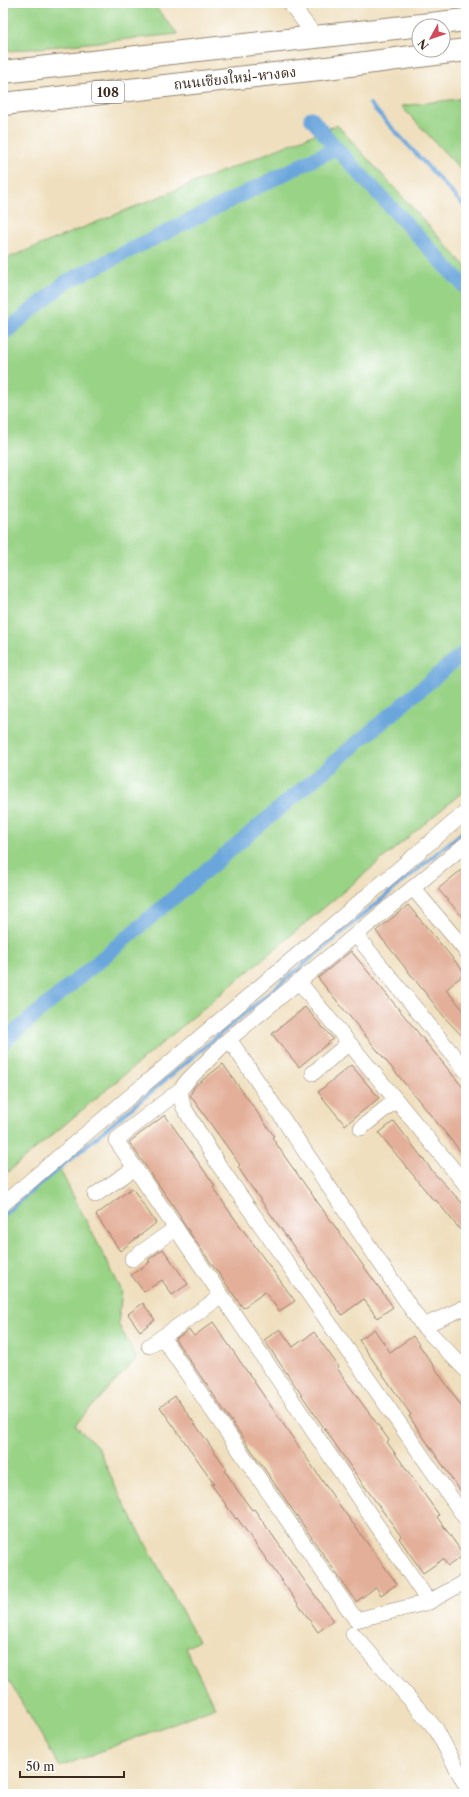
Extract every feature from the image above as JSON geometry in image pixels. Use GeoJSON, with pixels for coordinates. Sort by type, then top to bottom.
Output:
{"type":"FeatureCollection","features":[{"type":"Feature","properties":{"kind":"main road","name":"108"},"geometry":{"type":"LineString","coordinates":[[3,72],[466,20]]}},
{"type":"Feature","properties":{"kind":"main road"},"geometry":{"type":"LineString","coordinates":[[315,36],[319,69]]}},
{"type":"Feature","properties":{"kind":"main road","name":"ถนนเชียงใหม่-หางดง"},"geometry":{"type":"LineString","coordinates":[[3,104],[319,69],[466,50]]}},
{"type":"Feature","properties":{"kind":"street"},"geometry":{"type":"LineString","coordinates":[[290,3],[315,36]]}},
{"type":"Feature","properties":{"kind":"street"},"geometry":{"type":"LineString","coordinates":[[3,1204],[466,812]]}},
{"type":"Feature","properties":{"kind":"street"},"geometry":{"type":"LineString","coordinates":[[429,1602],[116,1140],[182,1089],[188,1080],[229,1040],[466,844]]}},
{"type":"Feature","properties":{"kind":"street"},"geometry":{"type":"LineString","coordinates":[[412,888],[466,951]]}},
{"type":"Feature","properties":{"kind":"street"},"geometry":{"type":"LineString","coordinates":[[356,935],[466,1070]]}},
{"type":"Feature","properties":{"kind":"street"},"geometry":{"type":"LineString","coordinates":[[299,982],[466,1185]]}},
{"type":"Feature","properties":{"kind":"street"},"geometry":{"type":"LineString","coordinates":[[229,1040],[423,1326],[466,1370]]}},
{"type":"Feature","properties":{"kind":"street"},"geometry":{"type":"LineString","coordinates":[[313,1073],[349,1043]]}},
{"type":"Feature","properties":{"kind":"street"},"geometry":{"type":"LineString","coordinates":[[182,1089],[181,1096],[183,1106],[218,1164],[466,1519]]}},
{"type":"Feature","properties":{"kind":"street"},"geometry":{"type":"LineString","coordinates":[[361,1128],[396,1100]]}},
{"type":"Feature","properties":{"kind":"street"},"geometry":{"type":"LineString","coordinates":[[95,1195],[135,1168]]}},
{"type":"Feature","properties":{"kind":"street"},"geometry":{"type":"LineString","coordinates":[[132,1259],[176,1228]]}},
{"type":"Feature","properties":{"kind":"street"},"geometry":{"type":"LineString","coordinates":[[149,1346],[222,1296]]}},
{"type":"Feature","properties":{"kind":"street"},"geometry":{"type":"LineString","coordinates":[[423,1326],[466,1307]]}},
{"type":"Feature","properties":{"kind":"street"},"geometry":{"type":"LineString","coordinates":[[162,1338],[356,1620],[429,1602],[466,1581]]}},
{"type":"Feature","properties":{"kind":"street"},"geometry":{"type":"LineString","coordinates":[[353,1634],[436,1729],[466,1786]]}},
{"type":"Feature","properties":{"kind":"green space"},"geometry":{"type":"Polygon","coordinates":[[[3,3],[152,3],[178,34],[9,51],[3,30],[3,3]]]}},
{"type":"Feature","properties":{"kind":"green space"},"geometry":{"type":"Polygon","coordinates":[[[466,98],[466,175],[401,106],[466,98]]]}},
{"type":"Feature","properties":{"kind":"green space"},"geometry":{"type":"Polygon","coordinates":[[[337,125],[466,267],[466,789],[3,1176],[3,260],[337,125]]]}},
{"type":"Feature","properties":{"kind":"green space"},"geometry":{"type":"Polygon","coordinates":[[[59,1168],[122,1291],[118,1324],[137,1358],[75,1425],[98,1447],[116,1488],[198,1641],[185,1648],[215,1707],[60,1767],[10,1683],[3,1678],[3,1216],[59,1168]]]}},
{"type":"Feature","properties":{"kind":"building"},"geometry":{"type":"Polygon","coordinates":[[[466,866],[466,921],[438,889],[466,866]]]}},
{"type":"Feature","properties":{"kind":"building"},"geometry":{"type":"Polygon","coordinates":[[[408,905],[465,973],[446,990],[466,1013],[466,1040],[446,1019],[376,931],[408,905]]]}},
{"type":"Feature","properties":{"kind":"building"},"geometry":{"type":"Polygon","coordinates":[[[351,951],[466,1091],[466,1158],[318,978],[351,951]]]}},
{"type":"Feature","properties":{"kind":"building"},"geometry":{"type":"Polygon","coordinates":[[[305,1007],[333,1039],[299,1067],[272,1034],[305,1007]]]}},
{"type":"Feature","properties":{"kind":"building"},"geometry":{"type":"Polygon","coordinates":[[[223,1064],[274,1136],[272,1137],[285,1157],[393,1307],[377,1318],[364,1299],[342,1315],[250,1185],[238,1167],[240,1165],[190,1095],[195,1086],[223,1064]]]}},
{"type":"Feature","properties":{"kind":"building"},"geometry":{"type":"Polygon","coordinates":[[[351,1065],[379,1098],[345,1125],[318,1092],[351,1065]]]}},
{"type":"Feature","properties":{"kind":"building"},"geometry":{"type":"Polygon","coordinates":[[[165,1115],[215,1186],[213,1187],[227,1208],[295,1301],[279,1311],[265,1292],[243,1308],[194,1239],[180,1218],[181,1217],[129,1142],[165,1115]]]}},
{"type":"Feature","properties":{"kind":"building"},"geometry":{"type":"Polygon","coordinates":[[[394,1121],[434,1173],[466,1207],[466,1237],[436,1200],[434,1201],[379,1133],[394,1121]]]}},
{"type":"Feature","properties":{"kind":"building"},"geometry":{"type":"Polygon","coordinates":[[[132,1188],[156,1223],[120,1251],[96,1215],[132,1188]]]}},
{"type":"Feature","properties":{"kind":"building"},"geometry":{"type":"Polygon","coordinates":[[[163,1249],[188,1284],[172,1295],[162,1280],[144,1292],[131,1275],[150,1262],[148,1260],[163,1249]]]}},
{"type":"Feature","properties":{"kind":"building"},"geometry":{"type":"Polygon","coordinates":[[[143,1303],[155,1320],[140,1331],[128,1314],[143,1303]]]}},
{"type":"Feature","properties":{"kind":"building"},"geometry":{"type":"Polygon","coordinates":[[[213,1322],[330,1492],[397,1584],[381,1595],[376,1587],[356,1602],[175,1339],[189,1330],[194,1336],[213,1322]]]}},
{"type":"Feature","properties":{"kind":"building"},"geometry":{"type":"Polygon","coordinates":[[[280,1329],[293,1347],[314,1332],[339,1367],[337,1368],[350,1387],[389,1440],[387,1442],[439,1515],[437,1517],[464,1555],[448,1566],[443,1559],[423,1573],[399,1538],[401,1536],[357,1476],[264,1340],[280,1329]]]}},
{"type":"Feature","properties":{"kind":"building"},"geometry":{"type":"Polygon","coordinates":[[[374,1329],[390,1352],[413,1336],[464,1410],[462,1412],[466,1418],[466,1499],[409,1416],[411,1415],[359,1340],[374,1329]]]}},
{"type":"Feature","properties":{"kind":"building"},"geometry":{"type":"Polygon","coordinates":[[[175,1396],[227,1469],[225,1471],[238,1491],[252,1510],[254,1509],[333,1621],[318,1632],[211,1484],[214,1483],[160,1407],[175,1396]]]}},
{"type":"Feature","properties":{"kind":"waterway"},"geometry":{"type":"LineString","coordinates":[[279,3],[284,7]]}},
{"type":"Feature","properties":{"kind":"waterway"},"geometry":{"type":"LineString","coordinates":[[370,104],[466,208]]}},
{"type":"Feature","properties":{"kind":"waterway"},"geometry":{"type":"LineString","coordinates":[[311,118],[336,148],[466,288]]}},
{"type":"Feature","properties":{"kind":"waterway"},"geometry":{"type":"LineString","coordinates":[[3,334],[66,282],[336,148]]}},
{"type":"Feature","properties":{"kind":"waterway"},"geometry":{"type":"LineString","coordinates":[[3,1042],[466,651]]}},
{"type":"Feature","properties":{"kind":"waterway"},"geometry":{"type":"LineString","coordinates":[[3,1215],[466,829]]}}]}
